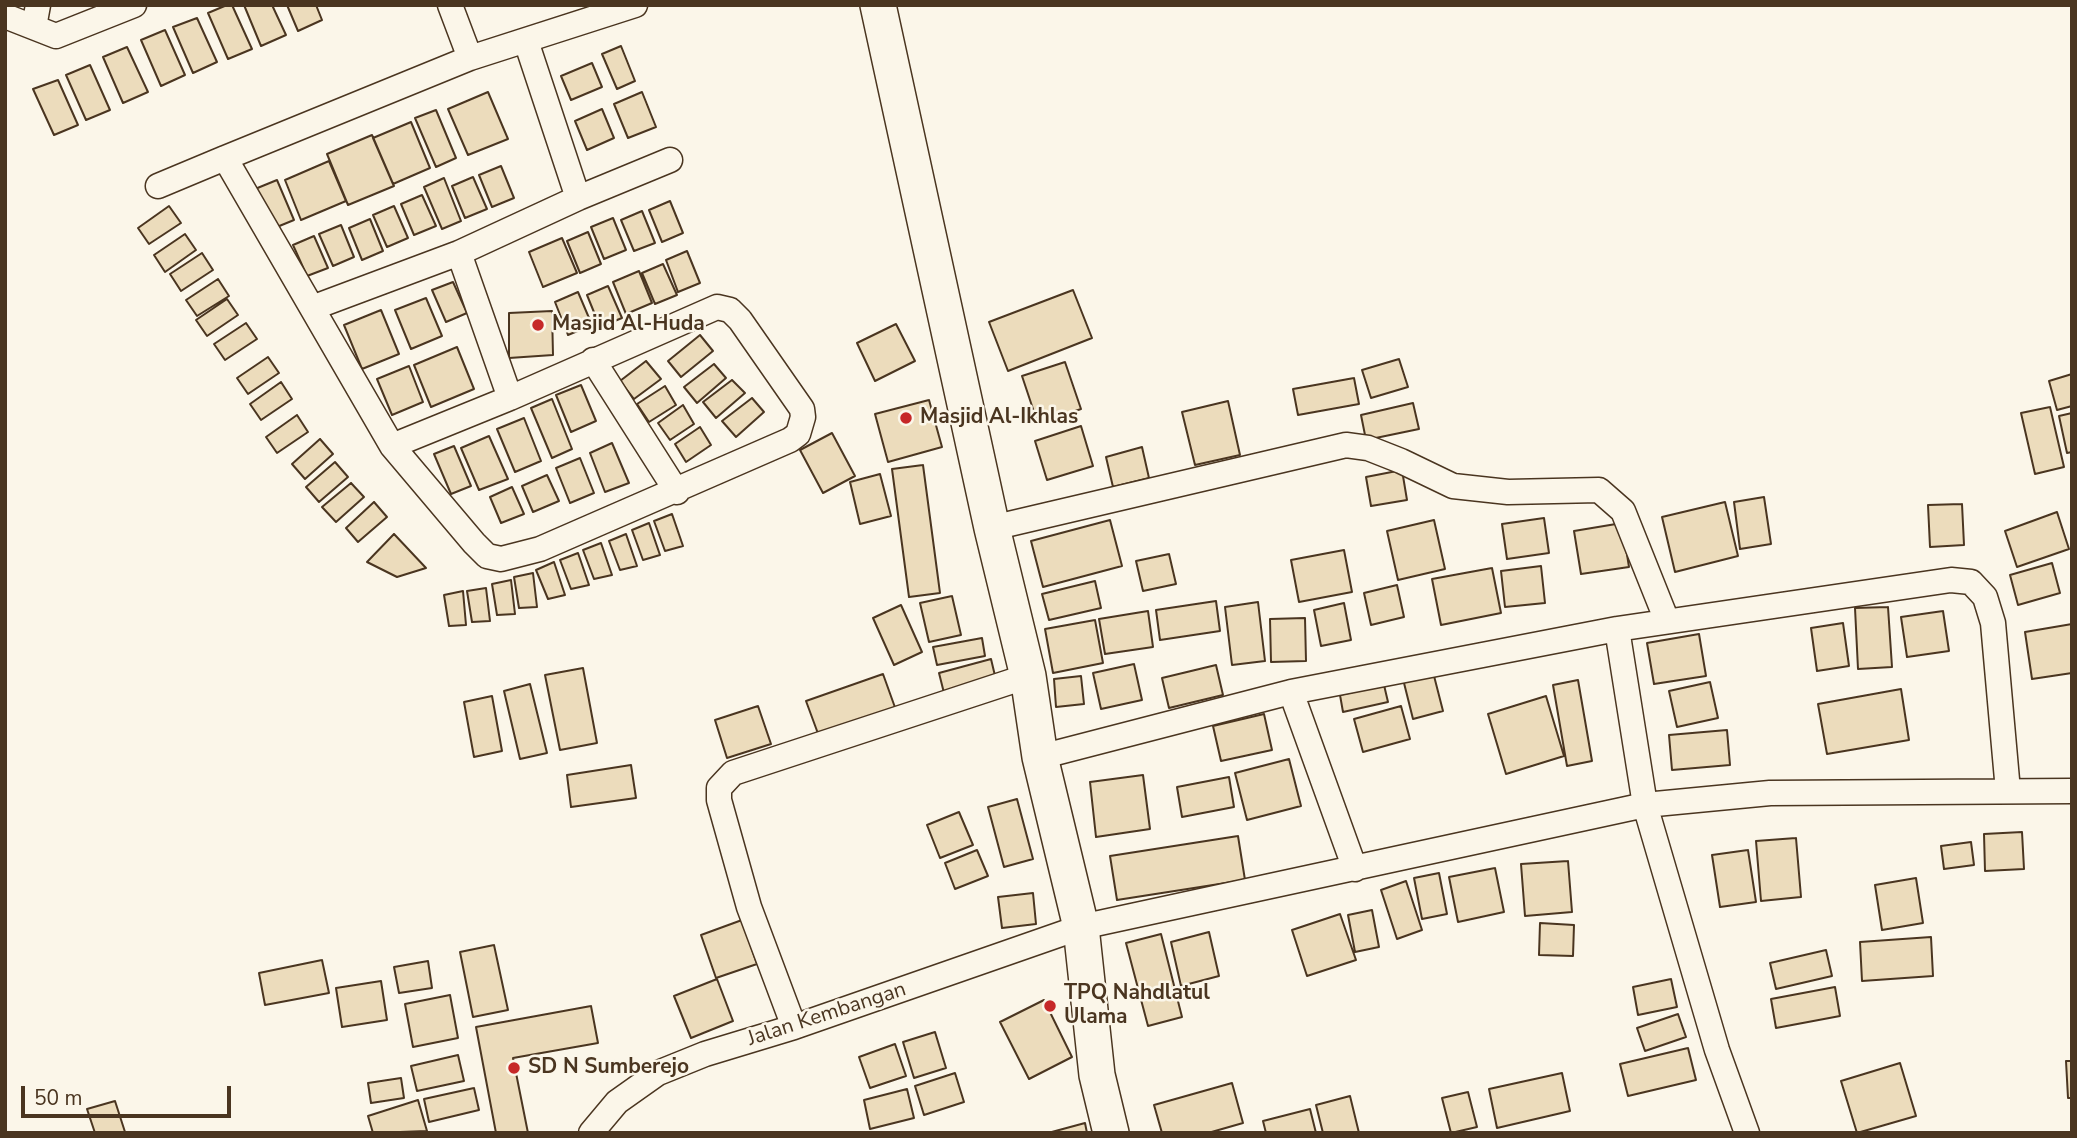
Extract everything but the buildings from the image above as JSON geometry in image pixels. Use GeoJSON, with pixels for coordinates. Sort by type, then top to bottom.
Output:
{"type":"FeatureCollection","features":[{"type":"Feature","properties":{"kind":"street"},"geometry":{"type":"LineString","coordinates":[[5,16],[23,26],[36,16],[56,36],[134,5]]}},
{"type":"Feature","properties":{"kind":"street"},"geometry":{"type":"LineString","coordinates":[[450,5],[470,58]]}},
{"type":"Feature","properties":{"kind":"street"},"geometry":{"type":"LineString","coordinates":[[158,186],[470,58],[635,5]]}},
{"type":"Feature","properties":{"kind":"street"},"geometry":{"type":"LineString","coordinates":[[878,5],[992,528],[1028,676],[1040,757],[1081,927],[1097,1075],[1111,1133]]}},
{"type":"Feature","properties":{"kind":"street"},"geometry":{"type":"LineString","coordinates":[[526,41],[578,198]]}},
{"type":"Feature","properties":{"kind":"street"},"geometry":{"type":"LineString","coordinates":[[225,158],[324,333],[392,446],[487,556],[501,559],[540,549],[677,492],[790,440],[801,426],[802,410],[730,310],[708,309],[510,398],[392,446]]}},
{"type":"Feature","properties":{"kind":"street"},"geometry":{"type":"LineString","coordinates":[[312,308],[459,253],[578,198],[670,160]]}},
{"type":"Feature","properties":{"kind":"street"},"geometry":{"type":"LineString","coordinates":[[459,253],[510,398]]}},
{"type":"Feature","properties":{"kind":"street"},"geometry":{"type":"LineString","coordinates":[[593,360],[677,492]]}},
{"type":"Feature","properties":{"kind":"street"},"geometry":{"type":"LineString","coordinates":[[992,528],[1346,445],[1368,448],[1453,486],[1508,492],[1599,490],[1623,511],[1667,621]]}},
{"type":"Feature","properties":{"kind":"street"},"geometry":{"type":"LineString","coordinates":[[1040,757],[1291,692],[1617,629],[1951,580],[1971,582],[1985,597],[1993,623],[2008,791]]}},
{"type":"Feature","properties":{"kind":"street"},"geometry":{"type":"LineString","coordinates":[[1617,629],[1645,805],[1717,1050],[1747,1133]]}},
{"type":"Feature","properties":{"kind":"street"},"geometry":{"type":"LineString","coordinates":[[794,1027],[750,907],[719,800],[719,788],[733,774],[1028,676]]}},
{"type":"Feature","properties":{"kind":"street"},"geometry":{"type":"LineString","coordinates":[[1291,692],[1355,869]]}},
{"type":"Feature","properties":{"kind":"street","name":"Jalan Kembangan"},"geometry":{"type":"LineString","coordinates":[[591,1133],[617,1102],[658,1073],[705,1054],[794,1027],[1081,927],[1645,805],[1769,793],[2072,791]]}},
{"type":"Feature","properties":{"kind":"place","name":"Masjid Al-Huda"},"geometry":{"type":"Point","coordinates":[538,325]}},
{"type":"Feature","properties":{"kind":"place","name":"Masjid Al-Ikhlas"},"geometry":{"type":"Point","coordinates":[906,418]}},
{"type":"Feature","properties":{"kind":"place","name":"TPQ Nahdlatul Ulama"},"geometry":{"type":"Point","coordinates":[1050,1006]}},
{"type":"Feature","properties":{"kind":"place","name":"SD N Sumberejo"},"geometry":{"type":"Point","coordinates":[514,1068]}}]}
